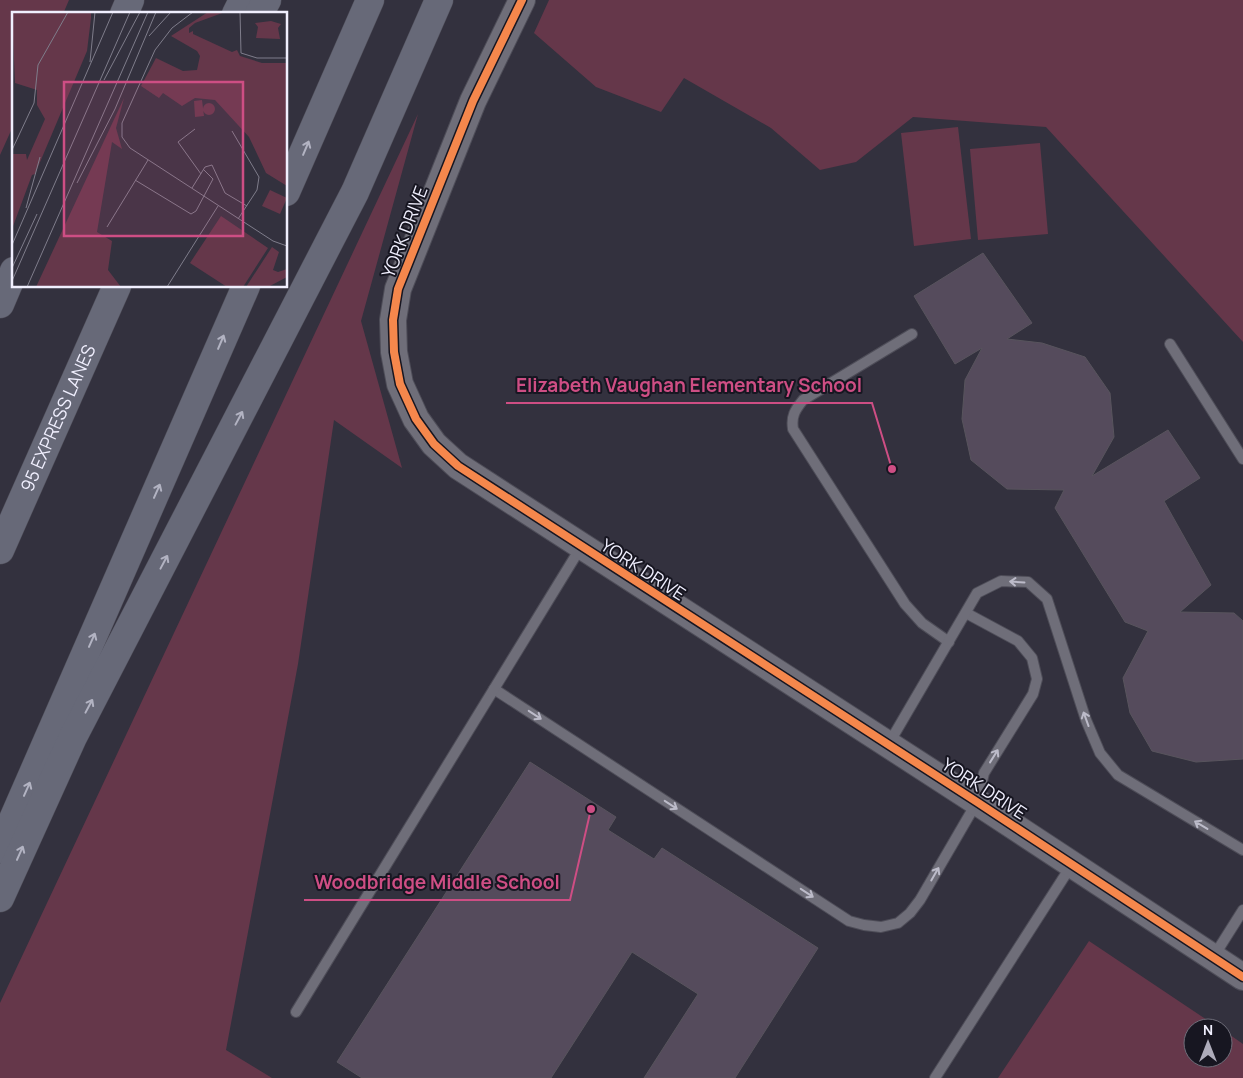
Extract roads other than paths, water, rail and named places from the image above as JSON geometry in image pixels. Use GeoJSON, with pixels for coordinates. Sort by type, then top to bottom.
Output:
{"type":"FeatureCollection","features":[{"type":"Feature","properties":{"kind":"highway"},"geometry":{"type":"LineString","coordinates":[[125,12],[130,0]]}},
{"type":"Feature","properties":{"kind":"highway"},"geometry":{"type":"LineString","coordinates":[[237,12],[242,0]]}},
{"type":"Feature","properties":{"kind":"highway"},"geometry":{"type":"LineString","coordinates":[[261,12],[267,0]]}},
{"type":"Feature","properties":{"kind":"highway"},"geometry":{"type":"LineString","coordinates":[[288,187],[370,0]]}},
{"type":"Feature","properties":{"kind":"highway"},"geometry":{"type":"LineString","coordinates":[[0,898],[73,737],[355,192],[439,0]]}},
{"type":"Feature","properties":{"kind":"highway"},"geometry":{"type":"LineString","coordinates":[[0,304],[12,277]]}},
{"type":"Feature","properties":{"kind":"highway","name":"95 EXPRESS LANES"},"geometry":{"type":"LineString","coordinates":[[0,550],[116,288]]}},
{"type":"Feature","properties":{"kind":"highway"},"geometry":{"type":"LineString","coordinates":[[0,849],[245,288]]}},
{"type":"Feature","properties":{"kind":"street","name":"YORK DRIVE"},"geometry":{"type":"LineString","coordinates":[[522,0],[473,101],[398,289],[393,320],[394,352],[400,384],[416,418],[434,444],[458,466],[581,548],[977,802],[1243,977]]}},
{"type":"Feature","properties":{"kind":"lane"},"geometry":{"type":"LineString","coordinates":[[912,334],[803,400],[794,410],[792,420],[794,429],[905,604],[922,623],[949,642]]}},
{"type":"Feature","properties":{"kind":"lane"},"geometry":{"type":"LineString","coordinates":[[1170,344],[1243,459]]}},
{"type":"Feature","properties":{"kind":"lane"},"geometry":{"type":"LineString","coordinates":[[296,1012],[581,548]]}},
{"type":"Feature","properties":{"kind":"lane"},"geometry":{"type":"LineString","coordinates":[[888,745],[977,593],[1001,581],[1028,582],[1047,599],[1086,720],[1100,754],[1118,775],[1243,850]]}},
{"type":"Feature","properties":{"kind":"lane"},"geometry":{"type":"LineString","coordinates":[[494,689],[848,921],[881,927],[898,923],[910,913],[920,900],[977,802],[984,773],[1033,694],[1037,678],[1032,658],[1018,641],[966,613]]}},
{"type":"Feature","properties":{"kind":"lane"},"geometry":{"type":"LineString","coordinates":[[935,1078],[1072,865]]}},
{"type":"Feature","properties":{"kind":"lane"},"geometry":{"type":"LineString","coordinates":[[1213,957],[1243,910]]}},
{"type":"Feature","properties":{"kind":"place","name":"Elizabeth Vaughan Elementary School"},"geometry":{"type":"Point","coordinates":[892,469]}},
{"type":"Feature","properties":{"kind":"place","name":"Woodbridge Middle School"},"geometry":{"type":"Point","coordinates":[591,809]}}]}
